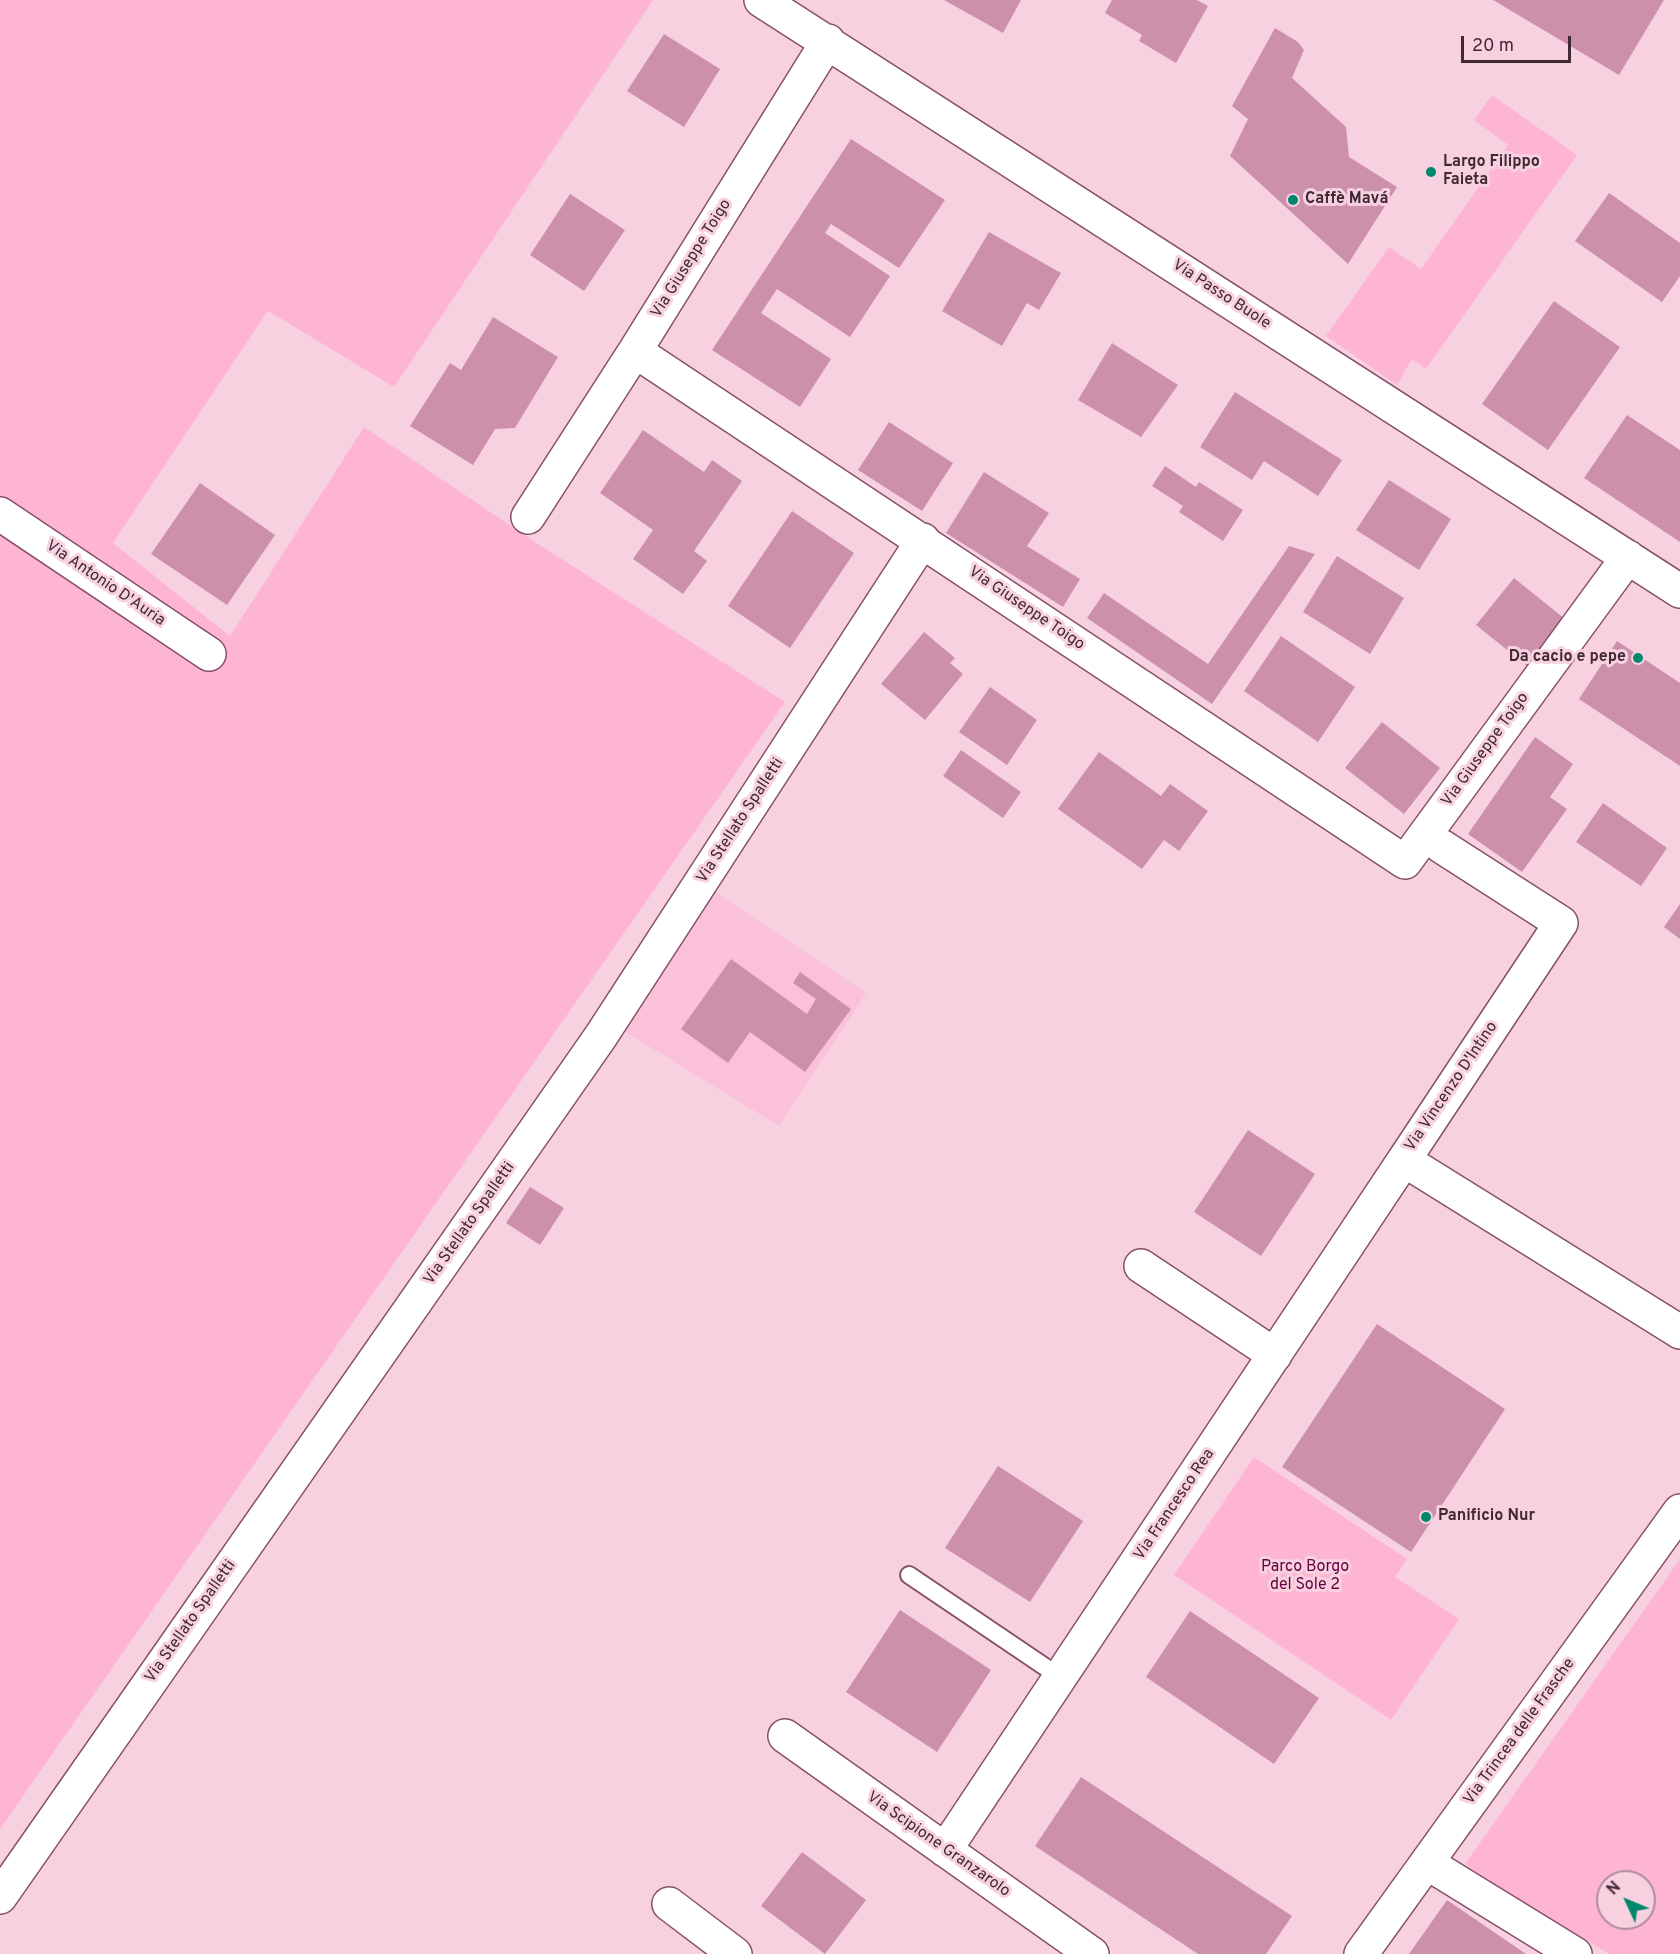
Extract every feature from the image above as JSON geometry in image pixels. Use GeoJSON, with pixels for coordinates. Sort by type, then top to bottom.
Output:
{"type":"FeatureCollection","features":[{"type":"Feature","properties":{"kind":"street","name":"Via Passo Buole"},"geometry":{"type":"LineString","coordinates":[[761,0],[1680,591]]}},
{"type":"Feature","properties":{"kind":"street","name":"Via Giuseppe Toigo"},"geometry":{"type":"LineString","coordinates":[[828,41],[635,351],[1405,862],[1628,557]]}},
{"type":"Feature","properties":{"kind":"street"},"geometry":{"type":"LineString","coordinates":[[528,517],[635,351]]}},
{"type":"Feature","properties":{"kind":"street","name":"Via Antonio D'Auria"},"geometry":{"type":"LineString","coordinates":[[0,514],[209,654]]}},
{"type":"Feature","properties":{"kind":"street","name":"Via Stellato Spalletti"},"geometry":{"type":"LineString","coordinates":[[0,1897],[601,1036],[923,540]]}},
{"type":"Feature","properties":{"kind":"street","name":"Via Vincenzo D'Intino"},"geometry":{"type":"LineString","coordinates":[[1441,846],[1561,923],[1404,1160],[1680,1332]]}},
{"type":"Feature","properties":{"kind":"street","name":"Via Francesco Rea"},"geometry":{"type":"LineString","coordinates":[[945,1850],[1404,1160]]}},
{"type":"Feature","properties":{"kind":"street"},"geometry":{"type":"LineString","coordinates":[[1141,1266],[1275,1355]]}},
{"type":"Feature","properties":{"kind":"street","name":"Via Trincea delle Frasche"},"geometry":{"type":"LineString","coordinates":[[1361,1954],[1680,1511]]}},
{"type":"Feature","properties":{"kind":"street","name":"Via Scipione Granzarolo"},"geometry":{"type":"LineString","coordinates":[[785,1736],[1092,1954]]}},
{"type":"Feature","properties":{"kind":"street"},"geometry":{"type":"LineString","coordinates":[[1427,1863],[1575,1954]]}},
{"type":"Feature","properties":{"kind":"street"},"geometry":{"type":"LineString","coordinates":[[669,1904],[735,1954]]}},
{"type":"Feature","properties":{"kind":"lane"},"geometry":{"type":"LineString","coordinates":[[909,1575],[1060,1677]]}},
{"type":"Feature","properties":{"kind":"shaded area"},"geometry":{"type":"Polygon","coordinates":[[[714,891],[866,993],[779,1126],[619,1028],[714,891]]]}},
{"type":"Feature","properties":{"kind":"green space"},"geometry":{"type":"Polygon","coordinates":[[[0,0],[653,0],[394,387],[268,311],[113,543],[230,636],[364,427],[535,542],[785,702],[0,1829],[0,0]]]}},
{"type":"Feature","properties":{"kind":"green space"},"geometry":{"type":"Polygon","coordinates":[[[1492,95],[1577,155],[1426,369],[1412,359],[1397,385],[1326,336],[1389,247],[1421,269],[1508,145],[1474,120],[1492,95]]]}},
{"type":"Feature","properties":{"kind":"green space","name":"Parco Borgo del Sole 2"},"geometry":{"type":"Polygon","coordinates":[[[1254,1457],[1407,1559],[1395,1577],[1459,1619],[1391,1720],[1174,1575],[1254,1457]]]}},
{"type":"Feature","properties":{"kind":"green space"},"geometry":{"type":"Polygon","coordinates":[[[1680,1559],[1680,1954],[1609,1954],[1574,1932],[1531,1912],[1465,1864],[1680,1559]]]}},
{"type":"Feature","properties":{"kind":"building"},"geometry":{"type":"Polygon","coordinates":[[[944,0],[1021,0],[1003,33],[944,0]]]}},
{"type":"Feature","properties":{"kind":"building"},"geometry":{"type":"Polygon","coordinates":[[[1112,0],[1197,0],[1208,6],[1176,63],[1139,41],[1142,35],[1105,13],[1112,0]]]}},
{"type":"Feature","properties":{"kind":"building"},"geometry":{"type":"Polygon","coordinates":[[[1493,0],[1664,0],[1619,75],[1493,0]]]}},
{"type":"Feature","properties":{"kind":"building"},"geometry":{"type":"Polygon","coordinates":[[[1275,28],[1298,42],[1304,50],[1292,78],[1346,127],[1349,157],[1397,187],[1348,264],[1230,156],[1248,119],[1232,106],[1275,28]]]}},
{"type":"Feature","properties":{"kind":"building"},"geometry":{"type":"Polygon","coordinates":[[[664,34],[720,69],[684,127],[627,91],[664,34]]]}},
{"type":"Feature","properties":{"kind":"building"},"geometry":{"type":"Polygon","coordinates":[[[851,139],[945,200],[899,268],[831,224],[825,233],[890,276],[850,337],[777,289],[761,313],[831,359],[800,407],[712,350],[851,139]]]}},
{"type":"Feature","properties":{"kind":"building"},"geometry":{"type":"Polygon","coordinates":[[[1609,193],[1680,243],[1680,276],[1662,302],[1575,241],[1609,193]]]}},
{"type":"Feature","properties":{"kind":"building"},"geometry":{"type":"Polygon","coordinates":[[[570,194],[625,230],[584,291],[530,255],[570,194]]]}},
{"type":"Feature","properties":{"kind":"building"},"geometry":{"type":"Polygon","coordinates":[[[989,232],[1061,273],[1039,310],[1027,303],[1002,346],[942,311],[989,232]]]}},
{"type":"Feature","properties":{"kind":"building"},"geometry":{"type":"Polygon","coordinates":[[[1554,301],[1620,347],[1548,450],[1482,404],[1554,301]]]}},
{"type":"Feature","properties":{"kind":"building"},"geometry":{"type":"Polygon","coordinates":[[[493,317],[558,357],[515,428],[495,429],[473,465],[410,426],[450,363],[461,370],[493,317]]]}},
{"type":"Feature","properties":{"kind":"building"},"geometry":{"type":"Polygon","coordinates":[[[1112,343],[1178,385],[1141,437],[1078,400],[1112,343]]]}},
{"type":"Feature","properties":{"kind":"building"},"geometry":{"type":"Polygon","coordinates":[[[1235,392],[1342,460],[1318,496],[1264,461],[1252,480],[1200,447],[1235,392]]]}},
{"type":"Feature","properties":{"kind":"building"},"geometry":{"type":"Polygon","coordinates":[[[1627,415],[1680,450],[1680,542],[1584,478],[1627,415]]]}},
{"type":"Feature","properties":{"kind":"building"},"geometry":{"type":"Polygon","coordinates":[[[889,422],[953,463],[922,511],[858,470],[889,422]]]}},
{"type":"Feature","properties":{"kind":"building"},"geometry":{"type":"Polygon","coordinates":[[[643,430],[704,472],[712,460],[742,481],[694,551],[707,561],[683,594],[633,559],[653,530],[600,493],[643,430]]]}},
{"type":"Feature","properties":{"kind":"building"},"geometry":{"type":"Polygon","coordinates":[[[1165,466],[1196,487],[1199,482],[1243,510],[1223,541],[1179,512],[1183,506],[1152,486],[1165,466]]]}},
{"type":"Feature","properties":{"kind":"building"},"geometry":{"type":"Polygon","coordinates":[[[984,472],[1049,513],[1027,546],[1080,579],[1063,607],[946,533],[984,472]]]}},
{"type":"Feature","properties":{"kind":"building"},"geometry":{"type":"Polygon","coordinates":[[[1389,480],[1451,519],[1419,570],[1356,530],[1389,480]]]}},
{"type":"Feature","properties":{"kind":"building"},"geometry":{"type":"Polygon","coordinates":[[[200,483],[275,535],[227,605],[151,554],[200,483]]]}},
{"type":"Feature","properties":{"kind":"building"},"geometry":{"type":"Polygon","coordinates":[[[792,511],[854,553],[790,648],[728,606],[792,511]]]}},
{"type":"Feature","properties":{"kind":"building"},"geometry":{"type":"Polygon","coordinates":[[[1289,546],[1315,554],[1212,704],[1087,618],[1104,593],[1208,664],[1289,546]]]}},
{"type":"Feature","properties":{"kind":"building"},"geometry":{"type":"Polygon","coordinates":[[[1337,556],[1404,598],[1370,654],[1303,612],[1337,556]]]}},
{"type":"Feature","properties":{"kind":"building"},"geometry":{"type":"Polygon","coordinates":[[[1514,578],[1565,619],[1527,666],[1476,625],[1514,578]]]}},
{"type":"Feature","properties":{"kind":"building"},"geometry":{"type":"Polygon","coordinates":[[[924,632],[955,658],[950,663],[963,674],[925,720],[881,684],[924,632]]]}},
{"type":"Feature","properties":{"kind":"building"},"geometry":{"type":"Polygon","coordinates":[[[1281,636],[1355,687],[1318,742],[1244,691],[1281,636]]]}},
{"type":"Feature","properties":{"kind":"building"},"geometry":{"type":"Polygon","coordinates":[[[1617,641],[1680,683],[1680,766],[1579,699],[1617,641]]]}},
{"type":"Feature","properties":{"kind":"building"},"geometry":{"type":"Polygon","coordinates":[[[990,687],[1037,720],[1007,765],[959,732],[990,687]]]}},
{"type":"Feature","properties":{"kind":"building"},"geometry":{"type":"Polygon","coordinates":[[[1382,722],[1440,768],[1404,814],[1345,768],[1382,722]]]}},
{"type":"Feature","properties":{"kind":"building"},"geometry":{"type":"Polygon","coordinates":[[[1535,737],[1573,764],[1550,797],[1567,809],[1522,872],[1468,834],[1535,737]]]}},
{"type":"Feature","properties":{"kind":"building"},"geometry":{"type":"Polygon","coordinates":[[[961,750],[1021,792],[1003,818],[943,776],[961,750]]]}},
{"type":"Feature","properties":{"kind":"building"},"geometry":{"type":"Polygon","coordinates":[[[1099,752],[1161,796],[1170,784],[1208,811],[1179,851],[1164,840],[1142,869],[1058,809],[1099,752]]]}},
{"type":"Feature","properties":{"kind":"building"},"geometry":{"type":"Polygon","coordinates":[[[1603,803],[1667,848],[1641,886],[1576,842],[1603,803]]]}},
{"type":"Feature","properties":{"kind":"building"},"geometry":{"type":"Polygon","coordinates":[[[1680,904],[1680,939],[1664,927],[1680,904]]]}},
{"type":"Feature","properties":{"kind":"building"},"geometry":{"type":"Polygon","coordinates":[[[731,959],[807,1014],[816,999],[793,983],[800,972],[851,1009],[805,1072],[750,1032],[728,1063],[681,1029],[731,959]]]}},
{"type":"Feature","properties":{"kind":"building"},"geometry":{"type":"Polygon","coordinates":[[[1248,1130],[1315,1174],[1261,1256],[1194,1212],[1248,1130]]]}},
{"type":"Feature","properties":{"kind":"building"},"geometry":{"type":"Polygon","coordinates":[[[530,1187],[564,1208],[540,1245],[506,1223],[530,1187]]]}},
{"type":"Feature","properties":{"kind":"building"},"geometry":{"type":"Polygon","coordinates":[[[1377,1324],[1505,1409],[1411,1552],[1282,1467],[1377,1324]]]}},
{"type":"Feature","properties":{"kind":"building"},"geometry":{"type":"Polygon","coordinates":[[[998,1466],[1083,1521],[1030,1602],[945,1548],[998,1466]]]}},
{"type":"Feature","properties":{"kind":"building"},"geometry":{"type":"Polygon","coordinates":[[[900,1610],[991,1670],[937,1752],[846,1692],[900,1610]]]}},
{"type":"Feature","properties":{"kind":"building"},"geometry":{"type":"Polygon","coordinates":[[[1190,1611],[1319,1698],[1274,1764],[1146,1677],[1190,1611]]]}},
{"type":"Feature","properties":{"kind":"building"},"geometry":{"type":"Polygon","coordinates":[[[1081,1777],[1292,1916],[1266,1954],[1198,1954],[1035,1846],[1081,1777]]]}},
{"type":"Feature","properties":{"kind":"building"},"geometry":{"type":"Polygon","coordinates":[[[802,1852],[866,1900],[825,1954],[761,1906],[802,1852]]]}},
{"type":"Feature","properties":{"kind":"building"},"geometry":{"type":"Polygon","coordinates":[[[1447,1900],[1526,1954],[1409,1954],[1447,1900]]]}},
{"type":"Feature","properties":{"kind":"place","name":"Largo Filippo Faieta"},"geometry":{"type":"Point","coordinates":[1431,172]}},
{"type":"Feature","properties":{"kind":"place","name":"Caffè Mavá"},"geometry":{"type":"Point","coordinates":[1293,200]}},
{"type":"Feature","properties":{"kind":"place","name":"Da cacio e pepe"},"geometry":{"type":"Point","coordinates":[1638,658]}},
{"type":"Feature","properties":{"kind":"place","name":"Panificio Nur"},"geometry":{"type":"Point","coordinates":[1426,1517]}}]}
